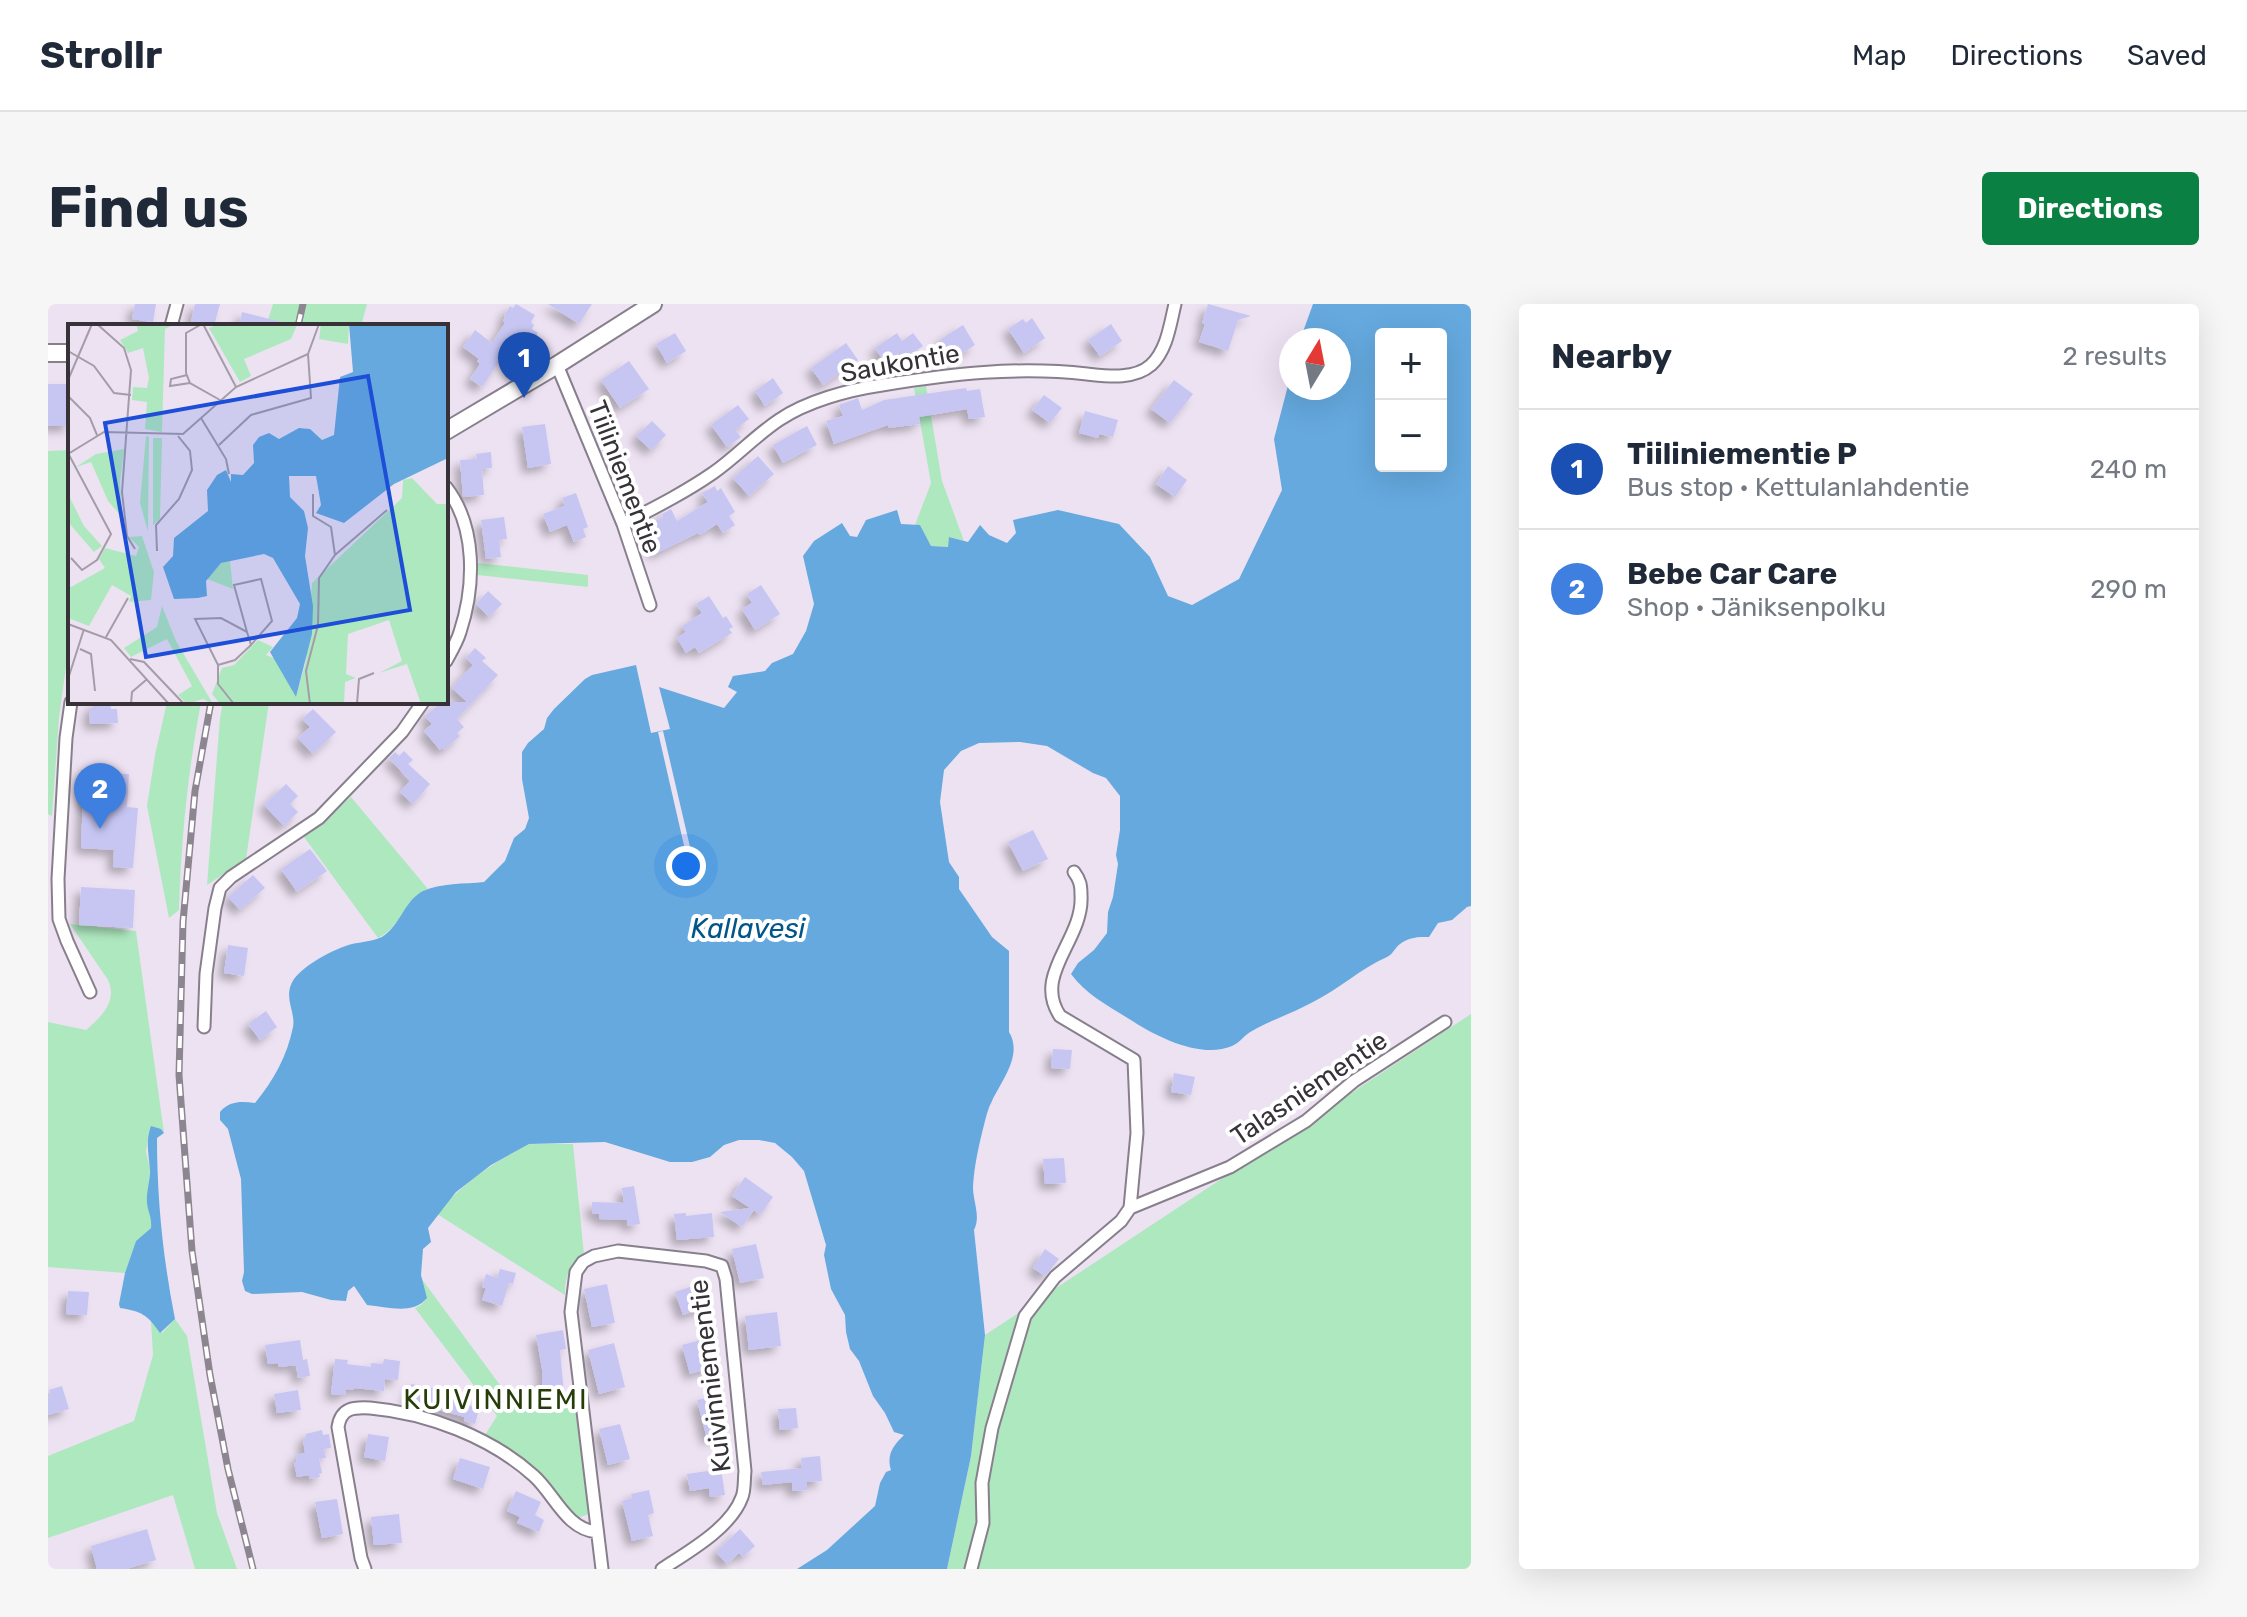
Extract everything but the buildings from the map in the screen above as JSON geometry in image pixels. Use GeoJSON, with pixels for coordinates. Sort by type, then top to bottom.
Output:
{"type":"FeatureCollection","features":[{"type":"Feature","properties":{"kind":"street"},"geometry":{"type":"LineString","coordinates":[[172,324],[177,304]]}},
{"type":"Feature","properties":{"kind":"street"},"geometry":{"type":"LineString","coordinates":[[448,430],[653,304]]}},
{"type":"Feature","properties":{"kind":"street","name":"Saukontie"},"geometry":{"type":"LineString","coordinates":[[623,524],[674,499],[716,471],[782,418],[822,399],[878,385],[1000,370],[1130,376],[1150,366],[1164,347],[1175,304]]}},
{"type":"Feature","properties":{"kind":"street","name":"Tiiliniementie"},"geometry":{"type":"LineString","coordinates":[[557,365],[623,524],[650,605]]}},
{"type":"Feature","properties":{"kind":"street"},"geometry":{"type":"LineString","coordinates":[[448,490],[455,499],[467,531],[471,568],[460,633],[448,657]]}},
{"type":"Feature","properties":{"kind":"street"},"geometry":{"type":"LineString","coordinates":[[71,704],[59,848],[59,919],[90,992]]}},
{"type":"Feature","properties":{"kind":"street"},"geometry":{"type":"LineString","coordinates":[[204,1027],[206,974],[220,888],[231,877],[320,816],[402,732],[422,704]]}},
{"type":"Feature","properties":{"kind":"street"},"geometry":{"type":"LineString","coordinates":[[1074,872],[1081,881],[1082,904],[1077,925],[1054,969],[1051,987],[1054,1005],[1060,1016],[1134,1060],[1137,1133],[1130,1208]]}},
{"type":"Feature","properties":{"kind":"street","name":"Talasniementie"},"geometry":{"type":"LineString","coordinates":[[971,1569],[983,1523],[982,1483],[992,1428],[1025,1316],[1055,1277],[1121,1221],[1130,1208],[1230,1167],[1306,1121],[1354,1081],[1445,1022]]}},
{"type":"Feature","properties":{"kind":"street","name":"Kuivinniementie"},"geometry":{"type":"LineString","coordinates":[[602,1569],[571,1312],[576,1272],[583,1262],[594,1256],[618,1251],[706,1261],[722,1266],[726,1279],[745,1471],[742,1497],[729,1518],[703,1542],[662,1569]]}},
{"type":"Feature","properties":{"kind":"street"},"geometry":{"type":"LineString","coordinates":[[365,1569],[338,1427],[339,1418],[354,1407],[387,1409],[434,1421],[473,1436],[507,1455],[536,1477],[576,1525],[597,1532]]}},
{"type":"Feature","properties":{"kind":"green space"},"geometry":{"type":"Polygon","coordinates":[[[273,304],[367,304],[362,324],[267,324],[273,304]]]}},
{"type":"Feature","properties":{"kind":"green space"},"geometry":{"type":"Polygon","coordinates":[[[926,386],[942,481],[964,541],[950,537],[948,547],[931,546],[920,525],[915,525],[931,483],[914,388],[926,386]]]}},
{"type":"Feature","properties":{"kind":"green space"},"geometry":{"type":"Polygon","coordinates":[[[68,450],[68,652],[59,718],[52,816],[48,814],[48,451],[68,450]]]}},
{"type":"Feature","properties":{"kind":"green space"},"geometry":{"type":"Polygon","coordinates":[[[477,563],[588,575],[588,587],[477,575],[477,563]]]}},
{"type":"Feature","properties":{"kind":"green space"},"geometry":{"type":"Polygon","coordinates":[[[167,704],[201,704],[186,806],[179,910],[169,918],[147,806],[167,704]]]}},
{"type":"Feature","properties":{"kind":"green space"},"geometry":{"type":"Polygon","coordinates":[[[223,704],[269,704],[246,859],[207,885],[223,704]]]}},
{"type":"Feature","properties":{"kind":"green space"},"geometry":{"type":"Polygon","coordinates":[[[351,797],[428,889],[414,899],[392,928],[378,938],[304,837],[351,797]]]}},
{"type":"Feature","properties":{"kind":"green space"},"geometry":{"type":"Polygon","coordinates":[[[70,924],[136,931],[164,1133],[161,1129],[149,1130],[147,1202],[152,1217],[151,1228],[136,1241],[125,1273],[48,1267],[48,1022],[86,1030],[102,1014],[111,995],[108,980],[70,924]]]}},
{"type":"Feature","properties":{"kind":"green space"},"geometry":{"type":"Polygon","coordinates":[[[1471,1014],[1471,1569],[947,1569],[971,1456],[985,1335],[1471,1014]]]}},
{"type":"Feature","properties":{"kind":"green space"},"geometry":{"type":"Polygon","coordinates":[[[529,1144],[573,1144],[584,1255],[569,1272],[565,1295],[437,1214],[479,1174],[529,1144]]]}},
{"type":"Feature","properties":{"kind":"green space"},"geometry":{"type":"Polygon","coordinates":[[[421,1278],[514,1404],[578,1398],[591,1508],[587,1515],[575,1515],[528,1465],[485,1435],[497,1416],[415,1308],[427,1298],[421,1278]]]}},
{"type":"Feature","properties":{"kind":"green space"},"geometry":{"type":"Polygon","coordinates":[[[175,1319],[187,1336],[217,1513],[237,1569],[195,1569],[173,1495],[48,1538],[48,1456],[134,1421],[153,1355],[151,1321],[162,1333],[175,1319]]]}},
{"type":"Feature","properties":{"kind":"water","name":"Kallavesi"},"geometry":{"type":"Polygon","coordinates":[[[1313,304],[1471,304],[1471,906],[1452,920],[1438,923],[1429,937],[1403,942],[1389,956],[1323,997],[1249,1032],[1235,1045],[1208,1050],[1181,1045],[1144,1028],[1108,1006],[1071,974],[1107,933],[1118,864],[1120,796],[1106,778],[1047,746],[1020,742],[979,743],[961,751],[944,770],[940,802],[949,862],[959,877],[959,889],[992,937],[1009,951],[1009,1032],[1014,1050],[1010,1067],[987,1113],[974,1172],[977,1219],[974,1230],[985,1335],[971,1456],[947,1569],[797,1569],[827,1550],[875,1506],[880,1483],[886,1472],[891,1470],[892,1450],[904,1435],[894,1432],[850,1349],[845,1315],[831,1289],[824,1255],[826,1245],[804,1171],[775,1143],[739,1140],[724,1145],[710,1157],[692,1162],[670,1162],[605,1142],[529,1144],[491,1165],[456,1192],[428,1228],[431,1242],[423,1249],[421,1275],[427,1298],[415,1307],[400,1309],[367,1305],[354,1286],[348,1291],[346,1301],[302,1292],[252,1294],[245,1291],[242,1281],[241,1179],[228,1129],[220,1120],[220,1112],[236,1103],[255,1103],[274,1076],[293,1027],[289,992],[299,973],[337,949],[382,937],[423,891],[445,885],[484,882],[505,861],[514,838],[525,829],[529,818],[522,779],[522,752],[544,729],[554,709],[585,679],[636,665],[651,733],[670,729],[659,687],[724,708],[737,692],[728,687],[733,676],[765,671],[772,663],[793,654],[806,631],[814,604],[803,556],[814,541],[842,523],[850,536],[857,537],[866,520],[897,510],[901,524],[920,525],[931,546],[948,547],[949,537],[968,542],[980,525],[989,535],[1007,543],[1016,533],[1013,520],[1058,510],[1119,524],[1150,557],[1168,596],[1192,605],[1239,579],[1282,490],[1274,439],[1284,400],[1351,400],[1351,328],[1304,328],[1313,304]]]}},
{"type":"Feature","properties":{"kind":"water"},"geometry":{"type":"Polygon","coordinates":[[[151,1126],[164,1133],[157,1138],[158,1184],[164,1251],[175,1319],[160,1333],[143,1315],[120,1308],[119,1304],[136,1241],[151,1228],[147,1199],[151,1126]]]}},
{"type":"Feature","properties":{"kind":"pier"},"geometry":{"type":"Polygon","coordinates":[[[663,731],[694,864],[697,863],[698,870],[687,872],[685,864],[688,863],[658,732],[663,731]]]}},
{"type":"Feature","properties":{"kind":"railway"},"geometry":{"type":"LineString","coordinates":[[298,324],[303,304]]}},
{"type":"Feature","properties":{"kind":"railway"},"geometry":{"type":"LineString","coordinates":[[211,704],[195,791],[183,922],[179,1075],[192,1251],[210,1375],[228,1469],[253,1569]]}},
{"type":"Feature","properties":{"kind":"place","name":"Tiiliniementie P"},"geometry":{"type":"Point","coordinates":[524,398]}},
{"type":"Feature","properties":{"kind":"place","name":"Bebe Car Care"},"geometry":{"type":"Point","coordinates":[100,829]}},
{"type":"Feature","properties":{"kind":"district","name":"KUIVINNIEMI"},"geometry":{"type":"Point","coordinates":[496,1399]}}]}
